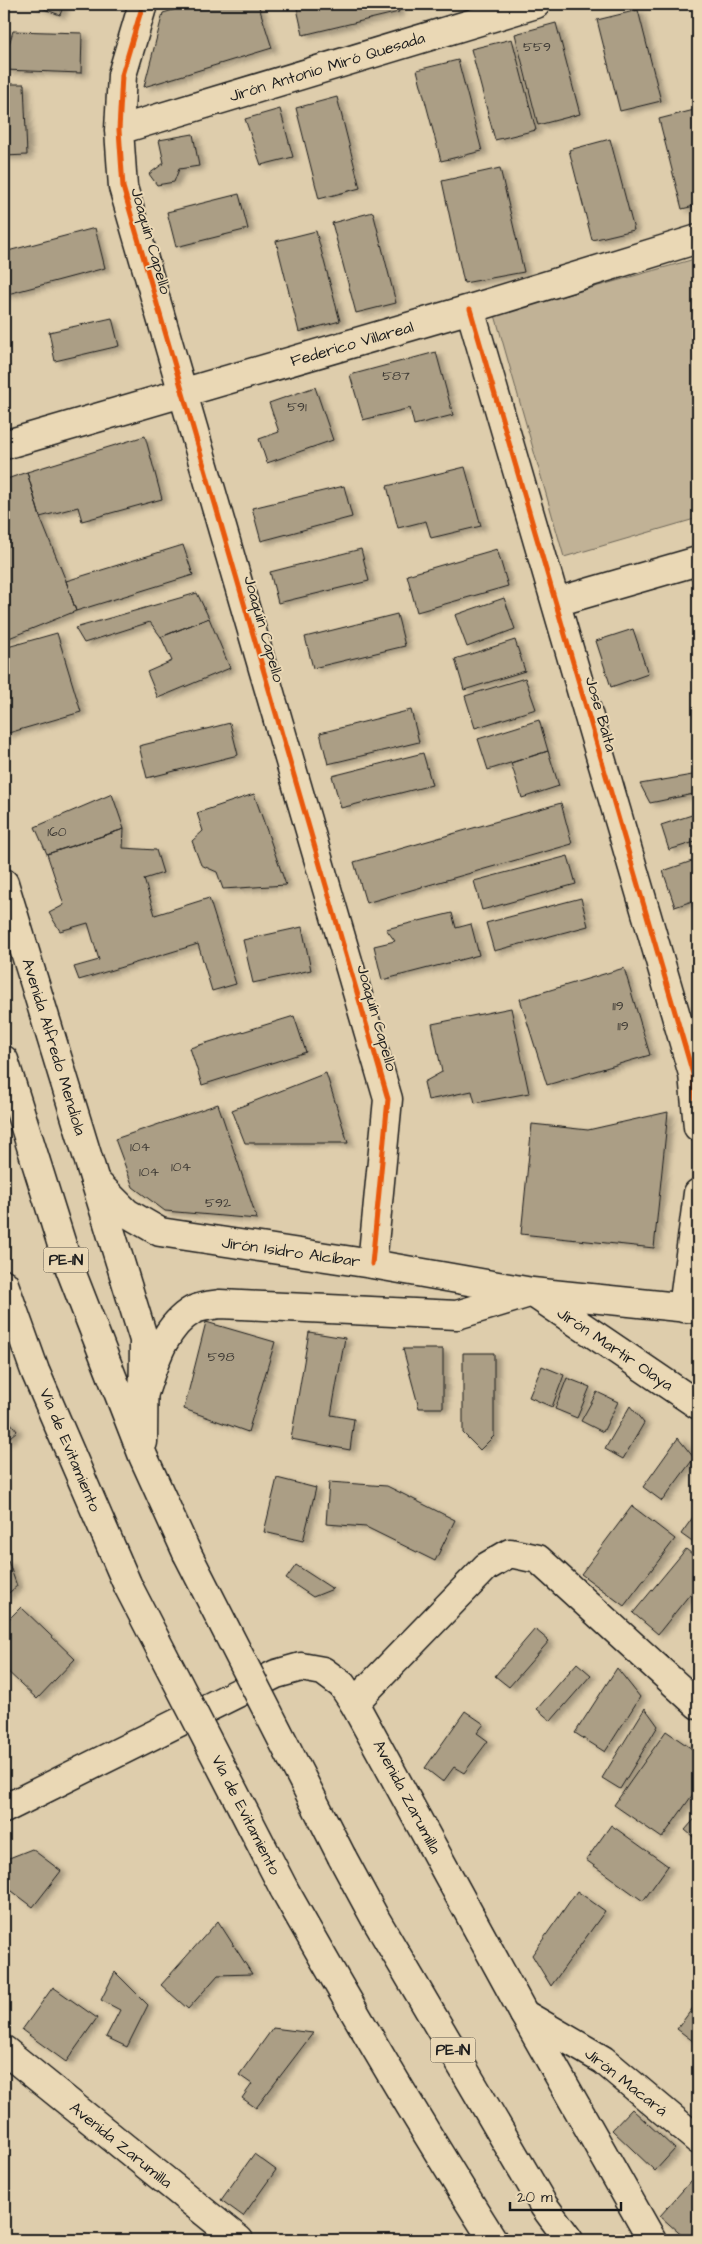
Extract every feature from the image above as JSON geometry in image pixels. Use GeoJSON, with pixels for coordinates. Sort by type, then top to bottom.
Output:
{"type":"FeatureCollection","features":[{"type":"Feature","properties":{"kind":"main road","name":"Joaquín Capello"},"geometry":{"type":"LineString","coordinates":[[143,4],[122,75],[119,130],[123,187],[388,1099],[372,1264]]}},
{"type":"Feature","properties":{"kind":"main road","name":"Jirón Antonio Miró Quesada"},"geometry":{"type":"LineString","coordinates":[[119,130],[536,4]]}},
{"type":"Feature","properties":{"kind":"main road","name":"Federico Villareal"},"geometry":{"type":"LineString","coordinates":[[4,445],[470,309],[698,239]]}},
{"type":"Feature","properties":{"kind":"main road","name":"Jose Balta"},"geometry":{"type":"LineString","coordinates":[[470,309],[693,1074],[698,1127]]}},
{"type":"Feature","properties":{"kind":"main road"},"geometry":{"type":"LineString","coordinates":[[556,602],[698,560]]}},
{"type":"Feature","properties":{"kind":"main road","name":"Avenida Alfredo Mendiola"},"geometry":{"type":"LineString","coordinates":[[4,883],[144,1340],[143,1456]]}},
{"type":"Feature","properties":{"kind":"main road","name":"PE-1N"},"geometry":{"type":"LineString","coordinates":[[4,1060],[67,1261],[143,1456],[187,1553],[375,1918],[544,2206],[569,2240]]}},
{"type":"Feature","properties":{"kind":"main road","name":"Jirón Isidro Alcíbar"},"geometry":{"type":"LineString","coordinates":[[95,1182],[127,1213],[160,1232],[372,1264],[532,1292],[691,1309]]}},
{"type":"Feature","properties":{"kind":"main road"},"geometry":{"type":"LineString","coordinates":[[691,1309],[698,1193]]}},
{"type":"Feature","properties":{"kind":"main road","name":"Vía de Evitamiento"},"geometry":{"type":"LineString","coordinates":[[4,1284],[35,1371],[128,1586],[284,1890],[437,2152],[493,2240]]}},
{"type":"Feature","properties":{"kind":"main road","name":"Jirón Isidro Alcíbar"},"geometry":{"type":"LineString","coordinates":[[144,1394],[162,1346],[177,1322],[195,1309],[220,1304],[457,1314],[532,1292]]}},
{"type":"Feature","properties":{"kind":"main road","name":"Jirón Martir Olaya"},"geometry":{"type":"LineString","coordinates":[[532,1292],[698,1405]]}},
{"type":"Feature","properties":{"kind":"main road"},"geometry":{"type":"LineString","coordinates":[[4,1338],[35,1371]]}},
{"type":"Feature","properties":{"kind":"main road"},"geometry":{"type":"LineString","coordinates":[[354,1703],[486,1567],[510,1553],[538,1558],[698,1705]]}},
{"type":"Feature","properties":{"kind":"main road","name":"Avenida Zarumilla"},"geometry":{"type":"LineString","coordinates":[[4,1809],[284,1670],[301,1667],[323,1671],[342,1685],[354,1703],[524,2014],[652,2240]]}},
{"type":"Feature","properties":{"kind":"main road","name":"Jirón Macará"},"geometry":{"type":"LineString","coordinates":[[524,2014],[603,2060],[698,2140]]}},
{"type":"Feature","properties":{"kind":"main road","name":"Avenida Zarumilla"},"geometry":{"type":"LineString","coordinates":[[4,2050],[239,2240]]}},
{"type":"Feature","properties":{"kind":"shaded area"},"geometry":{"type":"Polygon","coordinates":[[[698,258],[698,518],[564,557],[495,315],[698,258]]]}},
{"type":"Feature","properties":{"kind":"building"},"geometry":{"type":"Polygon","coordinates":[[[31,4],[64,4],[60,15],[31,4]]]}},
{"type":"Feature","properties":{"kind":"building"},"geometry":{"type":"Polygon","coordinates":[[[194,4],[258,4],[272,48],[144,87],[163,13],[194,4]]]}},
{"type":"Feature","properties":{"kind":"building"},"geometry":{"type":"Polygon","coordinates":[[[296,4],[397,4],[399,12],[303,35],[296,4]]]}},
{"type":"Feature","properties":{"kind":"building"},"geometry":{"type":"Polygon","coordinates":[[[638,10],[661,101],[620,111],[597,20],[638,10]]]}},
{"type":"Feature","properties":{"kind":"building"},"geometry":{"type":"Polygon","coordinates":[[[556,23],[580,114],[538,125],[515,34],[556,23]]]}},
{"type":"Feature","properties":{"kind":"building"},"geometry":{"type":"Polygon","coordinates":[[[13,31],[82,33],[81,73],[4,70],[4,61],[13,31]]]}},
{"type":"Feature","properties":{"kind":"building"},"geometry":{"type":"Polygon","coordinates":[[[512,39],[536,130],[495,140],[471,49],[512,39]]]}},
{"type":"Feature","properties":{"kind":"building"},"geometry":{"type":"Polygon","coordinates":[[[458,60],[482,151],[441,161],[417,70],[458,60]]]}},
{"type":"Feature","properties":{"kind":"building"},"geometry":{"type":"Polygon","coordinates":[[[4,84],[24,84],[27,155],[4,156],[4,84]]]}},
{"type":"Feature","properties":{"kind":"building"},"geometry":{"type":"Polygon","coordinates":[[[337,97],[360,188],[319,199],[296,108],[337,97]]]}},
{"type":"Feature","properties":{"kind":"building"},"geometry":{"type":"Polygon","coordinates":[[[280,109],[293,157],[261,165],[245,119],[280,109]]]}},
{"type":"Feature","properties":{"kind":"building"},"geometry":{"type":"Polygon","coordinates":[[[698,109],[698,205],[682,209],[659,119],[698,109]]]}},
{"type":"Feature","properties":{"kind":"building"},"geometry":{"type":"Polygon","coordinates":[[[193,134],[199,166],[179,169],[174,182],[157,185],[149,174],[164,163],[159,140],[193,134]]]}},
{"type":"Feature","properties":{"kind":"building"},"geometry":{"type":"Polygon","coordinates":[[[610,139],[634,230],[592,240],[569,150],[610,139]]]}},
{"type":"Feature","properties":{"kind":"building"},"geometry":{"type":"Polygon","coordinates":[[[500,168],[524,272],[464,283],[442,181],[500,168]]]}},
{"type":"Feature","properties":{"kind":"building"},"geometry":{"type":"Polygon","coordinates":[[[239,194],[248,229],[176,247],[167,212],[239,194]]]}},
{"type":"Feature","properties":{"kind":"building"},"geometry":{"type":"Polygon","coordinates":[[[373,212],[396,303],[356,313],[332,223],[373,212]]]}},
{"type":"Feature","properties":{"kind":"building"},"geometry":{"type":"Polygon","coordinates":[[[95,228],[105,268],[4,295],[4,252],[95,228]]]}},
{"type":"Feature","properties":{"kind":"building"},"geometry":{"type":"Polygon","coordinates":[[[316,231],[340,321],[299,332],[276,241],[316,231]]]}},
{"type":"Feature","properties":{"kind":"building"},"geometry":{"type":"Polygon","coordinates":[[[112,318],[119,346],[55,361],[49,332],[112,318]]]}},
{"type":"Feature","properties":{"kind":"building"},"geometry":{"type":"Polygon","coordinates":[[[436,352],[453,415],[414,425],[410,408],[363,420],[350,375],[436,352]]]}},
{"type":"Feature","properties":{"kind":"building"},"geometry":{"type":"Polygon","coordinates":[[[315,387],[333,440],[267,463],[259,439],[279,432],[269,403],[315,387]]]}},
{"type":"Feature","properties":{"kind":"building"},"geometry":{"type":"Polygon","coordinates":[[[145,436],[162,499],[82,521],[78,507],[40,517],[27,472],[145,436]]]}},
{"type":"Feature","properties":{"kind":"building"},"geometry":{"type":"Polygon","coordinates":[[[465,467],[481,526],[431,538],[426,521],[398,528],[387,486],[465,467]]]}},
{"type":"Feature","properties":{"kind":"building"},"geometry":{"type":"Polygon","coordinates":[[[27,472],[40,517],[76,611],[4,640],[4,480],[27,472]]]}},
{"type":"Feature","properties":{"kind":"building"},"geometry":{"type":"Polygon","coordinates":[[[344,486],[352,517],[261,541],[252,508],[344,486]]]}},
{"type":"Feature","properties":{"kind":"building"},"geometry":{"type":"Polygon","coordinates":[[[183,545],[193,575],[76,611],[66,581],[183,545]]]}},
{"type":"Feature","properties":{"kind":"building"},"geometry":{"type":"Polygon","coordinates":[[[361,549],[369,581],[278,603],[270,572],[361,549]]]}},
{"type":"Feature","properties":{"kind":"building"},"geometry":{"type":"Polygon","coordinates":[[[497,549],[508,586],[417,612],[407,575],[497,549]]]}},
{"type":"Feature","properties":{"kind":"building"},"geometry":{"type":"Polygon","coordinates":[[[197,593],[209,618],[161,637],[150,622],[84,643],[75,628],[197,593]]]}},
{"type":"Feature","properties":{"kind":"building"},"geometry":{"type":"Polygon","coordinates":[[[504,598],[515,629],[467,647],[455,615],[504,598]]]}},
{"type":"Feature","properties":{"kind":"building"},"geometry":{"type":"Polygon","coordinates":[[[397,614],[405,646],[313,668],[305,637],[397,614]]]}},
{"type":"Feature","properties":{"kind":"building"},"geometry":{"type":"Polygon","coordinates":[[[209,618],[230,668],[158,698],[147,672],[172,661],[161,637],[209,618]]]}},
{"type":"Feature","properties":{"kind":"building"},"geometry":{"type":"Polygon","coordinates":[[[633,629],[648,674],[611,687],[596,641],[633,629]]]}},
{"type":"Feature","properties":{"kind":"building"},"geometry":{"type":"Polygon","coordinates":[[[57,633],[81,712],[5,734],[4,648],[57,633]]]}},
{"type":"Feature","properties":{"kind":"building"},"geometry":{"type":"Polygon","coordinates":[[[515,640],[525,671],[464,690],[455,659],[515,640]]]}},
{"type":"Feature","properties":{"kind":"building"},"geometry":{"type":"Polygon","coordinates":[[[525,678],[536,709],[475,728],[465,696],[525,678]]]}},
{"type":"Feature","properties":{"kind":"building"},"geometry":{"type":"Polygon","coordinates":[[[411,710],[419,742],[328,764],[320,733],[411,710]]]}},
{"type":"Feature","properties":{"kind":"building"},"geometry":{"type":"Polygon","coordinates":[[[539,720],[548,751],[488,770],[478,739],[539,720]]]}},
{"type":"Feature","properties":{"kind":"building"},"geometry":{"type":"Polygon","coordinates":[[[230,723],[238,755],[147,778],[139,746],[230,723]]]}},
{"type":"Feature","properties":{"kind":"building"},"geometry":{"type":"Polygon","coordinates":[[[548,751],[559,786],[522,798],[511,763],[548,751]]]}},
{"type":"Feature","properties":{"kind":"building"},"geometry":{"type":"Polygon","coordinates":[[[423,753],[432,785],[341,808],[332,776],[423,753]]]}},
{"type":"Feature","properties":{"kind":"building"},"geometry":{"type":"Polygon","coordinates":[[[698,774],[698,793],[650,803],[640,784],[698,774]]]}},
{"type":"Feature","properties":{"kind":"building"},"geometry":{"type":"Polygon","coordinates":[[[112,794],[124,829],[47,854],[35,827],[112,794]]]}},
{"type":"Feature","properties":{"kind":"building"},"geometry":{"type":"Polygon","coordinates":[[[254,794],[286,885],[223,889],[217,872],[201,865],[192,841],[203,831],[197,813],[254,794]]]}},
{"type":"Feature","properties":{"kind":"building"},"geometry":{"type":"Polygon","coordinates":[[[561,803],[572,844],[366,903],[354,862],[561,803]]]}},
{"type":"Feature","properties":{"kind":"building"},"geometry":{"type":"Polygon","coordinates":[[[698,813],[698,841],[669,850],[661,825],[698,813]]]}},
{"type":"Feature","properties":{"kind":"building"},"geometry":{"type":"Polygon","coordinates":[[[124,829],[123,848],[156,850],[163,873],[144,879],[155,915],[209,898],[236,984],[212,991],[198,944],[79,980],[74,967],[99,960],[88,923],[60,931],[49,913],[64,905],[47,854],[124,829]]]}},
{"type":"Feature","properties":{"kind":"building"},"geometry":{"type":"Polygon","coordinates":[[[568,856],[576,884],[482,910],[474,881],[568,856]]]}},
{"type":"Feature","properties":{"kind":"building"},"geometry":{"type":"Polygon","coordinates":[[[698,859],[698,899],[675,907],[663,871],[698,859]]]}},
{"type":"Feature","properties":{"kind":"building"},"geometry":{"type":"Polygon","coordinates":[[[581,898],[588,926],[494,951],[486,923],[581,898]]]}},
{"type":"Feature","properties":{"kind":"building"},"geometry":{"type":"Polygon","coordinates":[[[452,913],[456,928],[471,924],[479,955],[382,980],[374,946],[395,941],[386,929],[452,913]]]}},
{"type":"Feature","properties":{"kind":"building"},"geometry":{"type":"Polygon","coordinates":[[[302,927],[311,970],[253,983],[243,940],[302,927]]]}},
{"type":"Feature","properties":{"kind":"building"},"geometry":{"type":"Polygon","coordinates":[[[624,968],[650,1055],[547,1085],[520,999],[624,968]]]}},
{"type":"Feature","properties":{"kind":"building"},"geometry":{"type":"Polygon","coordinates":[[[511,1008],[529,1093],[475,1103],[472,1091],[428,1100],[424,1082],[442,1072],[432,1024],[511,1008]]]}},
{"type":"Feature","properties":{"kind":"building"},"geometry":{"type":"Polygon","coordinates":[[[294,1016],[306,1052],[202,1085],[190,1048],[294,1016]]]}},
{"type":"Feature","properties":{"kind":"building"},"geometry":{"type":"Polygon","coordinates":[[[326,1073],[348,1143],[245,1143],[232,1110],[326,1073]]]}},
{"type":"Feature","properties":{"kind":"building"},"geometry":{"type":"Polygon","coordinates":[[[218,1104],[257,1219],[165,1211],[133,1187],[115,1139],[218,1104]]]}},
{"type":"Feature","properties":{"kind":"building"},"geometry":{"type":"Polygon","coordinates":[[[668,1112],[654,1248],[521,1234],[532,1124],[588,1130],[668,1112]]]}},
{"type":"Feature","properties":{"kind":"building"},"geometry":{"type":"Polygon","coordinates":[[[206,1322],[275,1342],[248,1432],[184,1409],[206,1322]]]}},
{"type":"Feature","properties":{"kind":"building"},"geometry":{"type":"Polygon","coordinates":[[[309,1332],[345,1338],[331,1415],[354,1419],[350,1450],[291,1439],[309,1332]]]}},
{"type":"Feature","properties":{"kind":"building"},"geometry":{"type":"Polygon","coordinates":[[[403,1349],[443,1349],[443,1408],[419,1408],[403,1349]]]}},
{"type":"Feature","properties":{"kind":"building"},"geometry":{"type":"Polygon","coordinates":[[[463,1353],[494,1353],[494,1436],[480,1450],[463,1433],[463,1353]]]}},
{"type":"Feature","properties":{"kind":"building"},"geometry":{"type":"Polygon","coordinates":[[[542,1366],[564,1375],[552,1407],[529,1397],[542,1366]]]}},
{"type":"Feature","properties":{"kind":"building"},"geometry":{"type":"Polygon","coordinates":[[[567,1378],[590,1387],[577,1418],[555,1409],[567,1378]]]}},
{"type":"Feature","properties":{"kind":"building"},"geometry":{"type":"Polygon","coordinates":[[[597,1392],[618,1402],[603,1432],[581,1421],[597,1392]]]}},
{"type":"Feature","properties":{"kind":"building"},"geometry":{"type":"Polygon","coordinates":[[[630,1406],[644,1423],[623,1459],[605,1449],[630,1406]]]}},
{"type":"Feature","properties":{"kind":"building"},"geometry":{"type":"Polygon","coordinates":[[[4,1414],[17,1431],[4,1442],[4,1414]]]}},
{"type":"Feature","properties":{"kind":"building"},"geometry":{"type":"Polygon","coordinates":[[[678,1438],[694,1458],[662,1501],[643,1487],[678,1438]]]}},
{"type":"Feature","properties":{"kind":"building"},"geometry":{"type":"Polygon","coordinates":[[[277,1478],[316,1488],[303,1541],[264,1532],[277,1478]]]}},
{"type":"Feature","properties":{"kind":"building"},"geometry":{"type":"Polygon","coordinates":[[[329,1482],[387,1486],[455,1520],[435,1561],[366,1527],[326,1524],[329,1482]]]}},
{"type":"Feature","properties":{"kind":"building"},"geometry":{"type":"Polygon","coordinates":[[[632,1506],[675,1539],[624,1606],[581,1574],[632,1506]]]}},
{"type":"Feature","properties":{"kind":"building"},"geometry":{"type":"Polygon","coordinates":[[[698,1510],[698,1546],[681,1534],[698,1510]]]}},
{"type":"Feature","properties":{"kind":"building"},"geometry":{"type":"Polygon","coordinates":[[[686,1549],[698,1559],[698,1584],[658,1634],[633,1613],[686,1549]]]}},
{"type":"Feature","properties":{"kind":"building"},"geometry":{"type":"Polygon","coordinates":[[[8,1561],[17,1586],[4,1597],[4,1562],[8,1561]]]}},
{"type":"Feature","properties":{"kind":"building"},"geometry":{"type":"Polygon","coordinates":[[[296,1565],[333,1589],[313,1597],[286,1579],[296,1565]]]}},
{"type":"Feature","properties":{"kind":"building"},"geometry":{"type":"Polygon","coordinates":[[[21,1607],[75,1659],[37,1699],[4,1668],[4,1624],[21,1607]]]}},
{"type":"Feature","properties":{"kind":"building"},"geometry":{"type":"Polygon","coordinates":[[[535,1629],[549,1641],[509,1687],[495,1676],[535,1629]]]}},
{"type":"Feature","properties":{"kind":"building"},"geometry":{"type":"Polygon","coordinates":[[[577,1663],[591,1675],[551,1721],[537,1709],[577,1663]]]}},
{"type":"Feature","properties":{"kind":"building"},"geometry":{"type":"Polygon","coordinates":[[[617,1668],[640,1697],[605,1752],[575,1733],[617,1668]]]}},
{"type":"Feature","properties":{"kind":"building"},"geometry":{"type":"Polygon","coordinates":[[[645,1708],[658,1726],[620,1789],[602,1778],[645,1708]]]}},
{"type":"Feature","properties":{"kind":"building"},"geometry":{"type":"Polygon","coordinates":[[[465,1711],[484,1724],[477,1733],[488,1741],[464,1773],[454,1767],[443,1782],[425,1768],[465,1711]]]}},
{"type":"Feature","properties":{"kind":"building"},"geometry":{"type":"Polygon","coordinates":[[[666,1731],[698,1753],[698,1787],[662,1838],[614,1805],[666,1731]]]}},
{"type":"Feature","properties":{"kind":"building"},"geometry":{"type":"Polygon","coordinates":[[[698,1815],[698,1841],[685,1830],[698,1815]]]}},
{"type":"Feature","properties":{"kind":"building"},"geometry":{"type":"Polygon","coordinates":[[[611,1825],[668,1866],[643,1901],[586,1860],[611,1825]]]}},
{"type":"Feature","properties":{"kind":"building"},"geometry":{"type":"Polygon","coordinates":[[[32,1849],[61,1871],[33,1907],[4,1885],[4,1860],[32,1849]]]}},
{"type":"Feature","properties":{"kind":"building"},"geometry":{"type":"Polygon","coordinates":[[[577,1891],[605,1911],[551,1986],[532,1955],[577,1891]]]}},
{"type":"Feature","properties":{"kind":"building"},"geometry":{"type":"Polygon","coordinates":[[[218,1921],[252,1974],[218,1975],[188,2009],[161,1985],[218,1921]]]}},
{"type":"Feature","properties":{"kind":"building"},"geometry":{"type":"Polygon","coordinates":[[[115,1972],[148,2005],[127,2047],[106,2037],[120,2010],[101,2000],[115,1972]]]}},
{"type":"Feature","properties":{"kind":"building"},"geometry":{"type":"Polygon","coordinates":[[[53,1987],[97,2018],[66,2062],[22,2030],[53,1987]]]}},
{"type":"Feature","properties":{"kind":"building"},"geometry":{"type":"Polygon","coordinates":[[[698,2001],[698,2045],[677,2029],[698,2001]]]}},
{"type":"Feature","properties":{"kind":"building"},"geometry":{"type":"Polygon","coordinates":[[[273,2028],[313,2033],[256,2108],[242,2098],[252,2084],[239,2075],[273,2028]]]}},
{"type":"Feature","properties":{"kind":"building"},"geometry":{"type":"Polygon","coordinates":[[[632,2109],[675,2149],[655,2171],[612,2130],[632,2109]]]}},
{"type":"Feature","properties":{"kind":"building"},"geometry":{"type":"Polygon","coordinates":[[[254,2154],[276,2170],[243,2216],[221,2200],[254,2154]]]}},
{"type":"Feature","properties":{"kind":"building"},"geometry":{"type":"Polygon","coordinates":[[[691,2181],[698,2188],[698,2240],[687,2240],[660,2216],[691,2181]]]}},
{"type":"Feature","properties":{"kind":"cycle path"},"geometry":{"type":"LineString","coordinates":[[143,4],[122,75],[119,130],[123,187],[388,1099],[372,1264]]}},
{"type":"Feature","properties":{"kind":"cycle path"},"geometry":{"type":"LineString","coordinates":[[470,309],[693,1074],[698,1127]]}}]}
